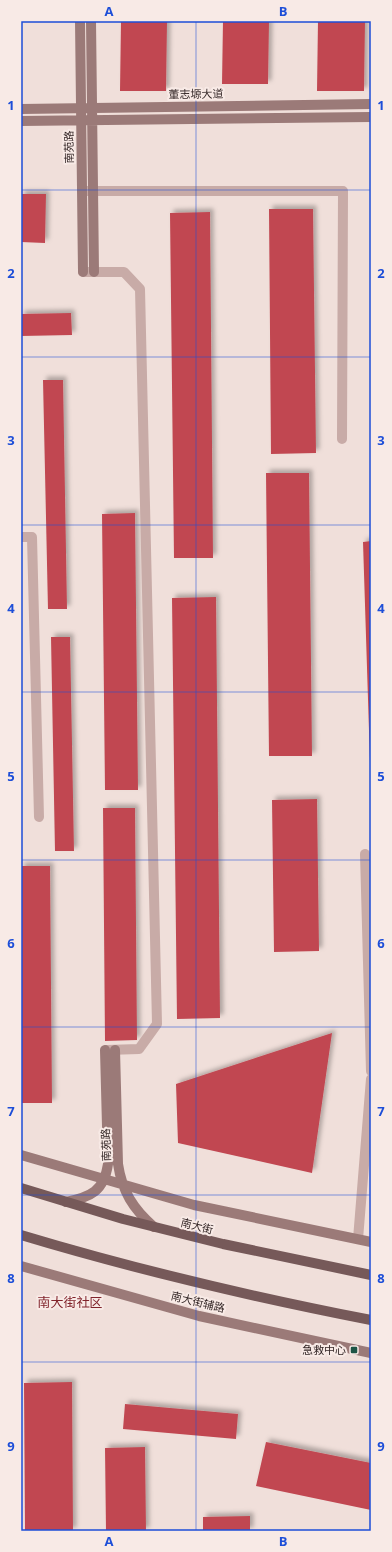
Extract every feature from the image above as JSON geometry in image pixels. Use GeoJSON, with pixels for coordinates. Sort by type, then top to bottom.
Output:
{"type":"FeatureCollection","features":[{"type":"Feature","properties":{"kind":"main road","name":"南大街"},"geometry":{"type":"LineString","coordinates":[[21,1188],[154,1227],[223,1244],[371,1275]]}},
{"type":"Feature","properties":{"kind":"main road"},"geometry":{"type":"LineString","coordinates":[[21,1235],[83,1254],[201,1285],[371,1320]]}},
{"type":"Feature","properties":{"kind":"street","name":"南苑路"},"geometry":{"type":"LineString","coordinates":[[80,21],[86,108],[91,121],[94,272],[83,272],[81,121],[86,108],[91,21]]}},
{"type":"Feature","properties":{"kind":"street","name":"董志塬大道"},"geometry":{"type":"LineString","coordinates":[[21,108],[371,104]]}},
{"type":"Feature","properties":{"kind":"street"},"geometry":{"type":"LineString","coordinates":[[21,121],[371,117]]}},
{"type":"Feature","properties":{"kind":"street"},"geometry":{"type":"LineString","coordinates":[[82,191],[342,191],[342,439]]}},
{"type":"Feature","properties":{"kind":"street"},"geometry":{"type":"LineString","coordinates":[[94,272],[124,272],[140,290],[157,1024],[139,1049],[115,1050]]}},
{"type":"Feature","properties":{"kind":"street"},"geometry":{"type":"LineString","coordinates":[[21,537],[32,537],[38,818]]}},
{"type":"Feature","properties":{"kind":"street"},"geometry":{"type":"LineString","coordinates":[[365,854],[371,1072]]}},
{"type":"Feature","properties":{"kind":"street","name":"南苑路"},"geometry":{"type":"LineString","coordinates":[[104,1181],[108,1164],[104,1050],[115,1050],[118,1164],[123,1186],[133,1207],[154,1227]]}},
{"type":"Feature","properties":{"kind":"street"},"geometry":{"type":"LineString","coordinates":[[358,1239],[371,1079]]}},
{"type":"Feature","properties":{"kind":"street"},"geometry":{"type":"LineString","coordinates":[[21,1156],[104,1181],[194,1205],[371,1242]]}},
{"type":"Feature","properties":{"kind":"street"},"geometry":{"type":"LineString","coordinates":[[66,1202],[91,1194],[100,1187],[104,1181]]}},
{"type":"Feature","properties":{"kind":"street","name":"南大街辅路"},"geometry":{"type":"LineString","coordinates":[[21,1266],[199,1316],[371,1353]]}},
{"type":"Feature","properties":{"kind":"building"},"geometry":{"type":"Polygon","coordinates":[[[121,21],[167,21],[166,91],[120,91],[121,21]]]}},
{"type":"Feature","properties":{"kind":"building"},"geometry":{"type":"Polygon","coordinates":[[[223,21],[269,21],[268,84],[222,84],[223,21]]]}},
{"type":"Feature","properties":{"kind":"building"},"geometry":{"type":"Polygon","coordinates":[[[318,21],[365,21],[364,91],[317,91],[318,21]]]}},
{"type":"Feature","properties":{"kind":"building"},"geometry":{"type":"Polygon","coordinates":[[[21,194],[46,194],[45,243],[21,242],[21,194]]]}},
{"type":"Feature","properties":{"kind":"building"},"geometry":{"type":"Polygon","coordinates":[[[269,209],[313,209],[316,453],[271,454],[269,209]]]}},
{"type":"Feature","properties":{"kind":"building"},"geometry":{"type":"Polygon","coordinates":[[[210,212],[213,558],[174,558],[170,213],[210,212]]]}},
{"type":"Feature","properties":{"kind":"building"},"geometry":{"type":"Polygon","coordinates":[[[71,313],[72,335],[21,336],[21,314],[71,313]]]}},
{"type":"Feature","properties":{"kind":"building"},"geometry":{"type":"Polygon","coordinates":[[[43,380],[63,380],[67,609],[48,609],[43,380]]]}},
{"type":"Feature","properties":{"kind":"building"},"geometry":{"type":"Polygon","coordinates":[[[266,473],[309,473],[312,756],[269,756],[266,473]]]}},
{"type":"Feature","properties":{"kind":"building"},"geometry":{"type":"Polygon","coordinates":[[[135,513],[138,790],[105,790],[102,514],[135,513]]]}},
{"type":"Feature","properties":{"kind":"building"},"geometry":{"type":"Polygon","coordinates":[[[371,541],[371,762],[370,762],[363,542],[371,541]]]}},
{"type":"Feature","properties":{"kind":"building"},"geometry":{"type":"Polygon","coordinates":[[[216,597],[220,1018],[177,1019],[172,598],[216,597]]]}},
{"type":"Feature","properties":{"kind":"building"},"geometry":{"type":"Polygon","coordinates":[[[51,637],[70,637],[74,851],[55,851],[51,637]]]}},
{"type":"Feature","properties":{"kind":"building"},"geometry":{"type":"Polygon","coordinates":[[[317,799],[319,951],[274,952],[272,800],[317,799]]]}},
{"type":"Feature","properties":{"kind":"building"},"geometry":{"type":"Polygon","coordinates":[[[103,808],[135,808],[137,1040],[105,1041],[103,808]]]}},
{"type":"Feature","properties":{"kind":"building"},"geometry":{"type":"Polygon","coordinates":[[[21,866],[50,866],[52,1103],[21,1103],[21,866]]]}},
{"type":"Feature","properties":{"kind":"building"},"geometry":{"type":"Polygon","coordinates":[[[332,1033],[312,1173],[178,1143],[176,1084],[332,1033]]]}},
{"type":"Feature","properties":{"kind":"building"},"geometry":{"type":"Polygon","coordinates":[[[72,1382],[73,1531],[25,1531],[24,1383],[72,1382]]]}},
{"type":"Feature","properties":{"kind":"building"},"geometry":{"type":"Polygon","coordinates":[[[125,1404],[238,1414],[236,1439],[123,1429],[125,1404]]]}},
{"type":"Feature","properties":{"kind":"building"},"geometry":{"type":"Polygon","coordinates":[[[266,1442],[371,1463],[371,1510],[256,1486],[266,1442]]]}},
{"type":"Feature","properties":{"kind":"building"},"geometry":{"type":"Polygon","coordinates":[[[145,1447],[146,1531],[106,1531],[105,1448],[145,1447]]]}},
{"type":"Feature","properties":{"kind":"building"},"geometry":{"type":"Polygon","coordinates":[[[250,1516],[250,1531],[203,1531],[203,1517],[250,1516]]]}},
{"type":"Feature","properties":{"kind":"place","name":"急救中心"},"geometry":{"type":"Point","coordinates":[354,1350]}},
{"type":"Feature","properties":{"kind":"district","name":"南大街社区"},"geometry":{"type":"Point","coordinates":[70,1302]}}]}
